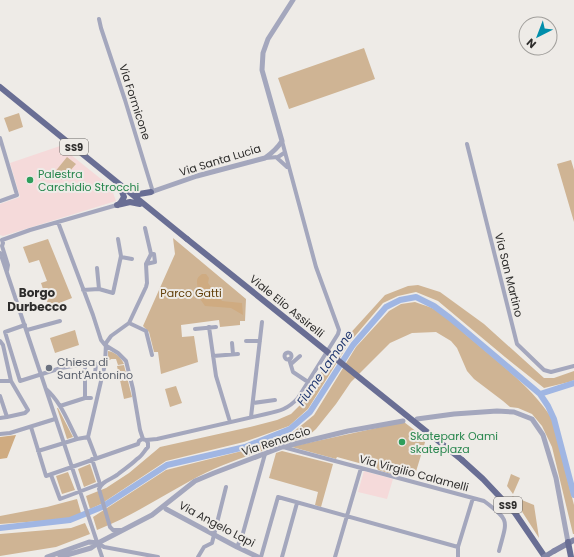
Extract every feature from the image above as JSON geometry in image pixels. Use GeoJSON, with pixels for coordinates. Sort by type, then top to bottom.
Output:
{"type":"FeatureCollection","features":[{"type":"Feature","properties":{"kind":"main road","name":"Viale Elio Assirelli"},"geometry":{"type":"LineString","coordinates":[[0,87],[140,204],[483,479],[515,514],[544,557]]}},
{"type":"Feature","properties":{"kind":"main road","name":"Viale Elio Assirelli"},"geometry":{"type":"LineString","coordinates":[[0,92],[124,190],[148,207],[186,240]]}},
{"type":"Feature","properties":{"kind":"main road"},"geometry":{"type":"LineString","coordinates":[[117,205],[124,197],[124,190],[140,194],[152,192]]}},
{"type":"Feature","properties":{"kind":"main road"},"geometry":{"type":"LineString","coordinates":[[148,207],[147,200],[152,192]]}},
{"type":"Feature","properties":{"kind":"main road"},"geometry":{"type":"LineString","coordinates":[[117,205],[130,202],[140,204]]}},
{"type":"Feature","properties":{"kind":"main road","name":"Viale Elio Assirelli"},"geometry":{"type":"LineString","coordinates":[[460,462],[496,497],[517,522],[540,557]]}},
{"type":"Feature","properties":{"kind":"main road"},"geometry":{"type":"LineString","coordinates":[[544,557],[571,541]]}},
{"type":"Feature","properties":{"kind":"main road"},"geometry":{"type":"LineString","coordinates":[[571,541],[571,557]]}},
{"type":"Feature","properties":{"kind":"street"},"geometry":{"type":"LineString","coordinates":[[31,427],[46,476],[143,442],[281,410],[291,405],[308,382],[338,334],[339,330],[316,267],[262,70],[263,53],[268,39],[293,0]]}},
{"type":"Feature","properties":{"kind":"street","name":"Via Formicone"},"geometry":{"type":"LineString","coordinates":[[99,19],[100,28],[125,100],[152,192]]}},
{"type":"Feature","properties":{"kind":"street"},"geometry":{"type":"LineString","coordinates":[[0,138],[17,195],[0,201]]}},
{"type":"Feature","properties":{"kind":"street","name":"Via Santa Lucia"},"geometry":{"type":"LineString","coordinates":[[152,192],[197,176],[265,158],[276,150],[282,141]]}},
{"type":"Feature","properties":{"kind":"street","name":"Via San Martino"},"geometry":{"type":"LineString","coordinates":[[467,144],[517,344],[544,370],[551,372],[574,366]]}},
{"type":"Feature","properties":{"kind":"street"},"geometry":{"type":"LineString","coordinates":[[265,158],[280,156],[284,153]]}},
{"type":"Feature","properties":{"kind":"street"},"geometry":{"type":"LineString","coordinates":[[276,157],[283,162],[288,169]]}},
{"type":"Feature","properties":{"kind":"street"},"geometry":{"type":"LineString","coordinates":[[102,557],[40,375],[21,310],[2,255],[1,246],[3,243],[1,240],[117,205]]}},
{"type":"Feature","properties":{"kind":"street"},"geometry":{"type":"LineString","coordinates":[[58,222],[101,340],[105,346],[118,353],[126,361],[133,389],[140,430],[143,442],[147,448],[138,459],[103,483],[99,490],[110,527],[113,530],[124,530]]}},
{"type":"Feature","properties":{"kind":"street"},"geometry":{"type":"LineString","coordinates":[[145,228],[151,254],[154,254],[155,262],[146,264]]}},
{"type":"Feature","properties":{"kind":"street"},"geometry":{"type":"LineString","coordinates":[[83,290],[99,289],[113,293],[121,258],[118,239]]}},
{"type":"Feature","properties":{"kind":"street"},"geometry":{"type":"LineString","coordinates":[[51,475],[60,499],[80,493],[100,484],[88,437],[94,398],[105,364],[105,346],[107,340],[111,336],[130,322],[146,287],[146,264],[151,254]]}},
{"type":"Feature","properties":{"kind":"street"},"geometry":{"type":"LineString","coordinates":[[121,258],[132,260]]}},
{"type":"Feature","properties":{"kind":"street"},"geometry":{"type":"LineString","coordinates":[[97,268],[99,289]]}},
{"type":"Feature","properties":{"kind":"street"},"geometry":{"type":"LineString","coordinates":[[27,330],[60,321]]}},
{"type":"Feature","properties":{"kind":"street"},"geometry":{"type":"LineString","coordinates":[[130,322],[146,331],[152,355]]}},
{"type":"Feature","properties":{"kind":"street"},"geometry":{"type":"LineString","coordinates":[[251,417],[262,322]]}},
{"type":"Feature","properties":{"kind":"street"},"geometry":{"type":"LineString","coordinates":[[25,325],[5,332],[20,381],[61,368],[105,364]]}},
{"type":"Feature","properties":{"kind":"street"},"geometry":{"type":"LineString","coordinates":[[195,329],[216,326]]}},
{"type":"Feature","properties":{"kind":"street"},"geometry":{"type":"LineString","coordinates":[[209,327],[216,376],[230,422]]}},
{"type":"Feature","properties":{"kind":"street"},"geometry":{"type":"LineString","coordinates":[[246,341],[260,340]]}},
{"type":"Feature","properties":{"kind":"street"},"geometry":{"type":"LineString","coordinates":[[0,341],[3,345],[11,382],[28,410],[25,413],[0,418]]}},
{"type":"Feature","properties":{"kind":"street"},"geometry":{"type":"LineString","coordinates":[[213,356],[235,354],[232,343]]}},
{"type":"Feature","properties":{"kind":"street"},"geometry":{"type":"LineString","coordinates":[[300,356],[290,361],[293,372],[308,382]]}},
{"type":"Feature","properties":{"kind":"street"},"geometry":{"type":"LineString","coordinates":[[96,364],[95,374],[103,374]]}},
{"type":"Feature","properties":{"kind":"street"},"geometry":{"type":"LineString","coordinates":[[85,365],[85,398]]}},
{"type":"Feature","properties":{"kind":"street"},"geometry":{"type":"LineString","coordinates":[[0,381],[11,382]]}},
{"type":"Feature","properties":{"kind":"street"},"geometry":{"type":"LineString","coordinates":[[45,387],[54,396],[77,439]]}},
{"type":"Feature","properties":{"kind":"street"},"geometry":{"type":"LineString","coordinates":[[0,396],[8,417]]}},
{"type":"Feature","properties":{"kind":"street"},"geometry":{"type":"LineString","coordinates":[[60,406],[85,398],[94,398]]}},
{"type":"Feature","properties":{"kind":"street"},"geometry":{"type":"LineString","coordinates":[[253,403],[275,400]]}},
{"type":"Feature","properties":{"kind":"street"},"geometry":{"type":"LineString","coordinates":[[417,419],[454,414],[497,411],[514,412],[532,419],[543,435],[556,478],[571,541]]}},
{"type":"Feature","properties":{"kind":"street"},"geometry":{"type":"LineString","coordinates":[[0,434],[10,433],[55,419]]}},
{"type":"Feature","properties":{"kind":"street","name":"Via Renaccio"},"geometry":{"type":"LineString","coordinates":[[60,557],[91,548],[124,530],[164,508],[181,492],[196,481],[214,473],[282,447],[348,431],[403,421]]}},
{"type":"Feature","properties":{"kind":"street"},"geometry":{"type":"LineString","coordinates":[[38,451],[88,437]]}},
{"type":"Feature","properties":{"kind":"street"},"geometry":{"type":"LineString","coordinates":[[143,442],[140,448],[144,450]]}},
{"type":"Feature","properties":{"kind":"street","name":"Via Virgilio Calamelli"},"geometry":{"type":"LineString","coordinates":[[282,447],[484,501],[495,509],[505,520],[506,525],[499,551]]}},
{"type":"Feature","properties":{"kind":"street"},"geometry":{"type":"LineString","coordinates":[[237,547],[243,533],[265,454]]}},
{"type":"Feature","properties":{"kind":"street"},"geometry":{"type":"LineString","coordinates":[[335,557],[361,468]]}},
{"type":"Feature","properties":{"kind":"street"},"geometry":{"type":"LineString","coordinates":[[198,557],[204,547],[212,543],[226,487]]}},
{"type":"Feature","properties":{"kind":"street"},"geometry":{"type":"LineString","coordinates":[[259,557],[278,497],[458,547]]}},
{"type":"Feature","properties":{"kind":"street"},"geometry":{"type":"LineString","coordinates":[[458,557],[458,547],[473,498]]}},
{"type":"Feature","properties":{"kind":"street"},"geometry":{"type":"LineString","coordinates":[[282,557],[297,502]]}},
{"type":"Feature","properties":{"kind":"street","name":"Via Angelo Lapi"},"geometry":{"type":"LineString","coordinates":[[164,508],[259,557]]}},
{"type":"Feature","properties":{"kind":"street"},"geometry":{"type":"LineString","coordinates":[[89,542],[91,548],[100,549]]}},
{"type":"Feature","properties":{"kind":"street"},"geometry":{"type":"LineString","coordinates":[[47,557],[89,542],[98,543],[104,547],[158,557]]}},
{"type":"Feature","properties":{"kind":"shaded area"},"geometry":{"type":"Polygon","coordinates":[[[60,146],[111,187],[116,201],[3,236],[0,235],[0,204],[20,197],[10,163],[60,146]]]}},
{"type":"Feature","properties":{"kind":"shaded area"},"geometry":{"type":"Polygon","coordinates":[[[202,274],[206,274],[209,278],[208,283],[222,301],[242,303],[243,315],[231,308],[205,306],[196,293],[198,290],[197,279],[202,274]]]}},
{"type":"Feature","properties":{"kind":"shaded area"},"geometry":{"type":"Polygon","coordinates":[[[16,435],[7,458],[0,459],[0,437],[16,435]]]}},
{"type":"Feature","properties":{"kind":"shaded area"},"geometry":{"type":"Polygon","coordinates":[[[364,471],[393,479],[387,499],[358,492],[364,471]]]}},
{"type":"Feature","properties":{"kind":"green space"},"geometry":{"type":"Polygon","coordinates":[[[364,48],[375,79],[289,109],[278,78],[364,48]]]}},
{"type":"Feature","properties":{"kind":"green space"},"geometry":{"type":"Polygon","coordinates":[[[19,113],[23,127],[9,132],[4,118],[19,113]]]}},
{"type":"Feature","properties":{"kind":"green space"},"geometry":{"type":"Polygon","coordinates":[[[67,157],[76,164],[62,180],[54,173],[67,157]]]}},
{"type":"Feature","properties":{"kind":"green space"},"geometry":{"type":"Polygon","coordinates":[[[571,160],[574,170],[574,222],[557,164],[571,160]]]}},
{"type":"Feature","properties":{"kind":"green space","name":"Parco Gatti"},"geometry":{"type":"Polygon","coordinates":[[[173,238],[246,299],[245,321],[240,321],[240,325],[220,327],[219,320],[181,325],[182,337],[194,336],[198,362],[161,374],[158,352],[154,352],[149,332],[143,326],[175,254],[173,238]]]}},
{"type":"Feature","properties":{"kind":"green space"},"geometry":{"type":"Polygon","coordinates":[[[48,239],[72,298],[49,307],[41,283],[47,281],[39,260],[29,263],[23,247],[48,239]]]}},
{"type":"Feature","properties":{"kind":"green space"},"geometry":{"type":"Polygon","coordinates":[[[418,285],[440,292],[484,324],[544,378],[554,378],[574,371],[574,380],[544,388],[438,301],[416,292],[398,296],[383,303],[349,343],[308,409],[289,426],[244,442],[166,461],[101,504],[90,509],[86,496],[106,488],[129,473],[160,447],[250,427],[277,420],[291,414],[302,403],[336,349],[385,295],[408,286],[418,285]]]}},
{"type":"Feature","properties":{"kind":"green space"},"geometry":{"type":"Polygon","coordinates":[[[415,302],[432,308],[448,319],[515,376],[536,397],[552,419],[574,505],[574,534],[552,447],[542,426],[532,414],[518,408],[510,407],[474,379],[467,371],[457,348],[451,341],[436,332],[412,333],[390,343],[351,382],[316,429],[307,437],[218,467],[133,513],[97,530],[93,517],[166,470],[246,450],[292,433],[314,415],[356,347],[389,311],[401,304],[415,302]]]}},
{"type":"Feature","properties":{"kind":"green space"},"geometry":{"type":"Polygon","coordinates":[[[75,330],[79,345],[55,353],[50,338],[75,330]]]}},
{"type":"Feature","properties":{"kind":"green space"},"geometry":{"type":"Polygon","coordinates":[[[108,351],[118,355],[124,364],[118,365],[116,359],[108,359],[108,351]]]}},
{"type":"Feature","properties":{"kind":"green space"},"geometry":{"type":"Polygon","coordinates":[[[124,365],[132,397],[124,399],[117,366],[124,365]]]}},
{"type":"Feature","properties":{"kind":"green space"},"geometry":{"type":"Polygon","coordinates":[[[176,386],[182,403],[170,407],[165,389],[176,386]]]}},
{"type":"Feature","properties":{"kind":"green space"},"geometry":{"type":"Polygon","coordinates":[[[58,408],[73,437],[67,439],[58,408]]]}},
{"type":"Feature","properties":{"kind":"green space"},"geometry":{"type":"Polygon","coordinates":[[[404,422],[426,439],[414,478],[395,475],[378,470],[377,468],[337,457],[336,459],[292,447],[294,446],[404,422]]]}},
{"type":"Feature","properties":{"kind":"green space"},"geometry":{"type":"Polygon","coordinates":[[[282,451],[333,464],[321,507],[315,505],[318,492],[269,478],[276,453],[282,451]]]}},
{"type":"Feature","properties":{"kind":"green space"},"geometry":{"type":"Polygon","coordinates":[[[90,464],[96,482],[84,487],[78,469],[90,464]]]}},
{"type":"Feature","properties":{"kind":"green space"},"geometry":{"type":"Polygon","coordinates":[[[68,472],[75,490],[62,494],[56,476],[68,472]]]}},
{"type":"Feature","properties":{"kind":"green space"},"geometry":{"type":"Polygon","coordinates":[[[511,474],[520,478],[513,494],[507,486],[511,474]]]}},
{"type":"Feature","properties":{"kind":"green space"},"geometry":{"type":"Polygon","coordinates":[[[512,496],[534,505],[539,538],[512,496]]]}},
{"type":"Feature","properties":{"kind":"green space"},"geometry":{"type":"Polygon","coordinates":[[[77,499],[81,513],[67,519],[0,524],[0,516],[47,507],[77,499]]]}},
{"type":"Feature","properties":{"kind":"green space"},"geometry":{"type":"Polygon","coordinates":[[[85,523],[90,534],[56,547],[0,556],[0,534],[71,528],[85,523]]]}},
{"type":"Feature","properties":{"kind":"waterway","name":"Fiume Lamone"},"geometry":{"type":"LineString","coordinates":[[0,528],[70,520],[102,507],[167,465],[245,447],[290,429],[310,412],[353,345],[386,307],[400,300],[416,297],[434,306],[450,318],[540,394],[554,419],[574,495]]}},
{"type":"Feature","properties":{"kind":"waterway"},"geometry":{"type":"LineString","coordinates":[[540,394],[574,383]]}},
{"type":"Feature","properties":{"kind":"place","name":"Palestra Carchidio Strocchi"},"geometry":{"type":"Point","coordinates":[30,180]}},
{"type":"Feature","properties":{"kind":"place","name":"Chiesa di Sant'Antonino"},"geometry":{"type":"Point","coordinates":[49,368]}},
{"type":"Feature","properties":{"kind":"place","name":"Skatepark Oami skateplaza"},"geometry":{"type":"Point","coordinates":[402,442]}},
{"type":"Feature","properties":{"kind":"district","name":"Borgo Durbecco"},"geometry":{"type":"Point","coordinates":[37,300]}}]}
